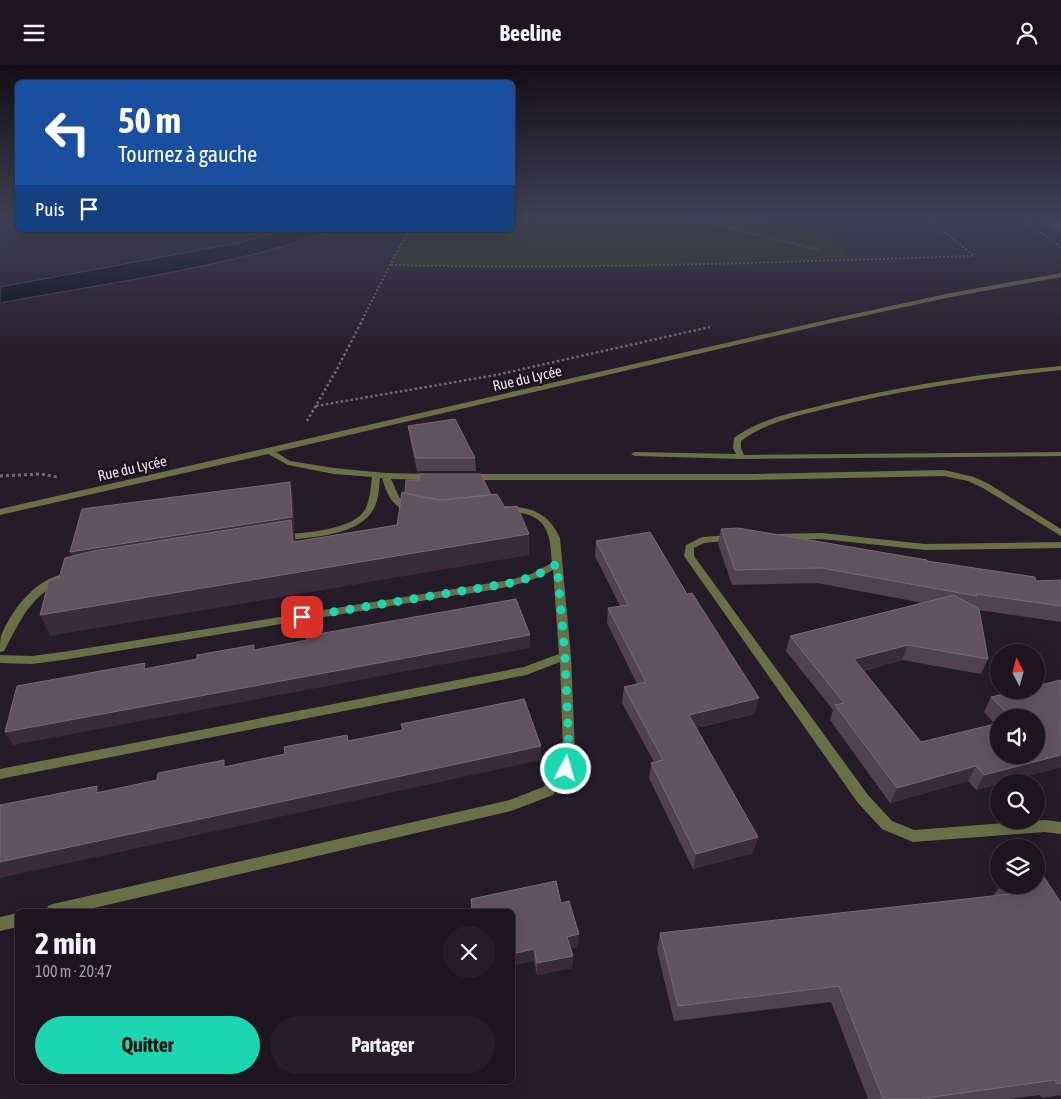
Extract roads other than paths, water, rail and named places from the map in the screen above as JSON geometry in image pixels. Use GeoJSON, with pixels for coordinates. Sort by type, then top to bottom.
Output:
{"type":"FeatureCollection","features":[{"type":"Feature","properties":{"kind":"street","name":"Rue du Lycée"},"geometry":{"type":"LineString","coordinates":[[0,512],[313,442],[779,333],[977,289],[1061,275]]}},
{"type":"Feature","properties":{"kind":"street"},"geometry":{"type":"LineString","coordinates":[[742,457],[737,448],[737,440],[746,433],[800,413],[919,386],[992,374],[1061,368]]}},
{"type":"Feature","properties":{"kind":"street"},"geometry":{"type":"LineString","coordinates":[[271,451],[288,463],[334,471],[381,476],[438,477]]}},
{"type":"Feature","properties":{"kind":"street"},"geometry":{"type":"LineString","coordinates":[[635,454],[742,457],[1061,454]]}},
{"type":"Feature","properties":{"kind":"street"},"geometry":{"type":"LineString","coordinates":[[457,477],[754,477],[944,473],[970,479],[986,486],[1061,533]]}},
{"type":"Feature","properties":{"kind":"street"},"geometry":{"type":"LineString","coordinates":[[381,476],[392,497],[403,507],[423,513]]}},
{"type":"Feature","properties":{"kind":"street"},"geometry":{"type":"LineString","coordinates":[[277,539],[336,529],[363,519],[369,510],[381,476]]}},
{"type":"Feature","properties":{"kind":"street"},"geometry":{"type":"LineString","coordinates":[[62,909],[511,805],[548,791],[566,769],[569,751],[565,656],[554,537],[550,525],[536,514],[519,509],[491,509]]}},
{"type":"Feature","properties":{"kind":"street"},"geometry":{"type":"LineString","coordinates":[[764,537],[822,536],[925,547],[1061,545]]}},
{"type":"Feature","properties":{"kind":"street"},"geometry":{"type":"LineString","coordinates":[[745,537],[702,540],[689,547],[689,556],[863,799],[887,825],[913,836],[1045,826],[1061,828]]}},
{"type":"Feature","properties":{"kind":"street"},"geometry":{"type":"LineString","coordinates":[[0,659],[32,660],[69,655],[457,593],[511,583],[535,576],[557,564]]}},
{"type":"Feature","properties":{"kind":"street"},"geometry":{"type":"LineString","coordinates":[[0,648],[28,599],[47,583],[71,573]]}},
{"type":"Feature","properties":{"kind":"street"},"geometry":{"type":"LineString","coordinates":[[0,774],[526,671],[565,656]]}},
{"type":"Feature","properties":{"kind":"street"},"geometry":{"type":"LineString","coordinates":[[0,923],[15,920]]}}]}
